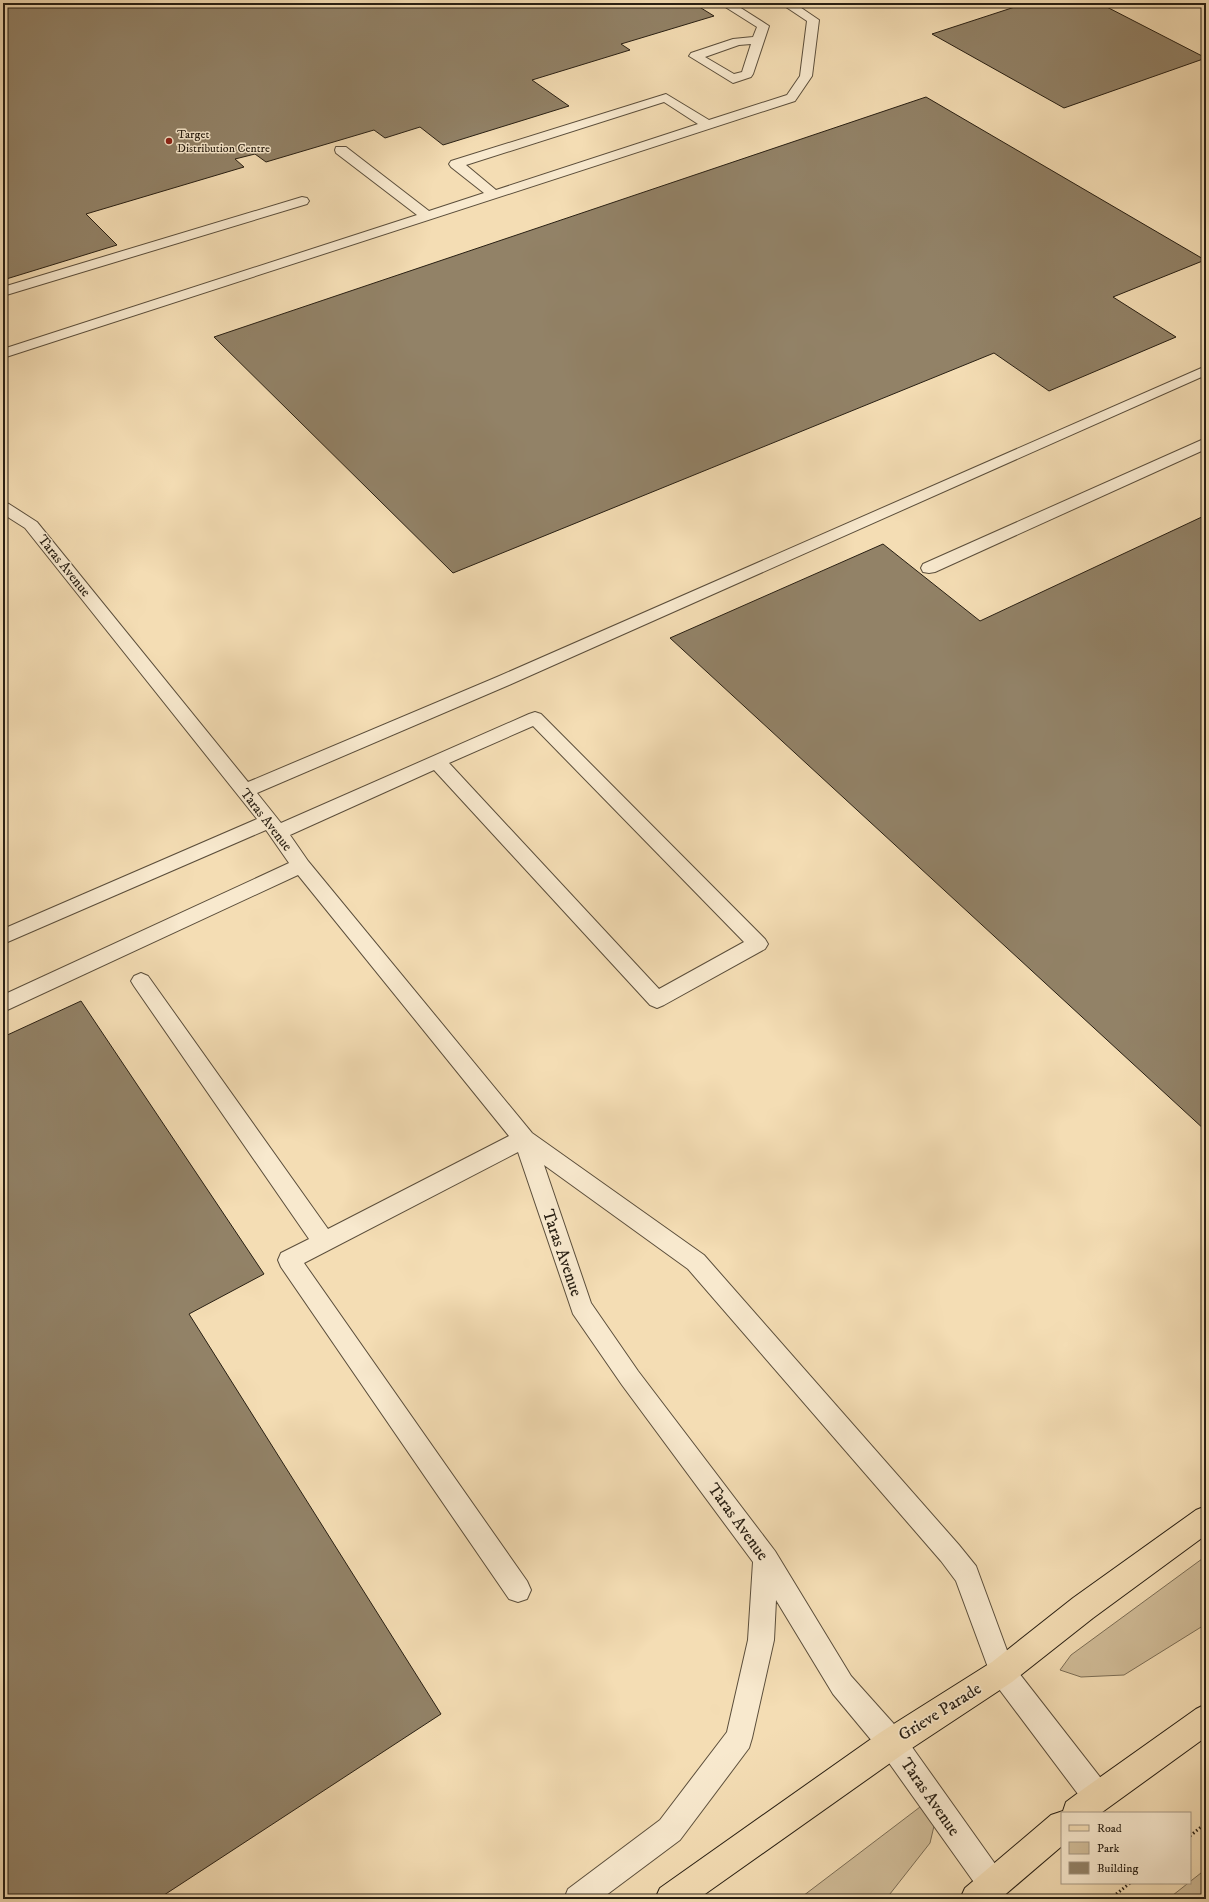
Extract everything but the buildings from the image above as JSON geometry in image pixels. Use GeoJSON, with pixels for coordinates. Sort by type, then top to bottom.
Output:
{"type":"FeatureCollection","features":[{"type":"Feature","properties":{"kind":"main road","name":"Grieve Parade"},"geometry":{"type":"LineString","coordinates":[[671,1899],[892,1743],[1002,1672],[1083,1608],[1206,1519]]}},
{"type":"Feature","properties":{"kind":"main road"},"geometry":{"type":"LineString","coordinates":[[1087,1804],[1206,1719]]}},
{"type":"Feature","properties":{"kind":"main road"},"geometry":{"type":"LineString","coordinates":[[985,1892],[1061,1827]]}},
{"type":"Feature","properties":{"kind":"lane"},"geometry":{"type":"LineString","coordinates":[[725,3],[763,26],[747,74],[733,79],[695,56],[736,42],[758,40]]}},
{"type":"Feature","properties":{"kind":"lane"},"geometry":{"type":"LineString","coordinates":[[3,354],[791,98],[806,76],[813,20],[786,3]]}},
{"type":"Feature","properties":{"kind":"lane"},"geometry":{"type":"LineString","coordinates":[[493,194],[456,164],[666,98],[708,125]]}},
{"type":"Feature","properties":{"kind":"lane"},"geometry":{"type":"LineString","coordinates":[[341,150],[427,216]]}},
{"type":"Feature","properties":{"kind":"lane"},"geometry":{"type":"LineString","coordinates":[[3,292],[302,201]]}},
{"type":"Feature","properties":{"kind":"lane"},"geometry":{"type":"LineString","coordinates":[[244,792],[503,681],[1206,370]]}},
{"type":"Feature","properties":{"kind":"lane"},"geometry":{"type":"LineString","coordinates":[[929,568],[1206,443]]}},
{"type":"Feature","properties":{"kind":"lane","name":"Taras Avenue"},"geometry":{"type":"LineString","coordinates":[[3,507],[31,525],[273,827],[301,866],[524,1139],[696,1262],[939,1541],[967,1575],[1002,1672],[1087,1804]]}},
{"type":"Feature","properties":{"kind":"lane"},"geometry":{"type":"LineString","coordinates":[[3,937],[437,762],[535,718],[758,944],[658,1000],[437,762]]}},
{"type":"Feature","properties":{"kind":"lane"},"geometry":{"type":"LineString","coordinates":[[3,1004],[301,866]]}},
{"type":"Feature","properties":{"kind":"lane"},"geometry":{"type":"LineString","coordinates":[[141,981],[324,1242]]}},
{"type":"Feature","properties":{"kind":"lane"},"geometry":{"type":"LineString","coordinates":[[518,1590],[289,1260],[524,1139]]}},
{"type":"Feature","properties":{"kind":"lane","name":"Taras Avenue"},"geometry":{"type":"LineString","coordinates":[[524,1139],[581,1307],[630,1378],[766,1559],[842,1685],[892,1743],[985,1892]]}},
{"type":"Feature","properties":{"kind":"lane"},"geometry":{"type":"LineString","coordinates":[[578,1899],[670,1830],[739,1738],[761,1640],[766,1559]]}},
{"type":"Feature","properties":{"kind":"path"},"geometry":{"type":"LineString","coordinates":[[1191,1835],[1206,1823]]}},
{"type":"Feature","properties":{"kind":"path"},"geometry":{"type":"LineString","coordinates":[[1110,1899],[1129,1884]]}},
{"type":"Feature","properties":{"kind":"green space"},"geometry":{"type":"Polygon","coordinates":[[[1206,1556],[1206,1624],[1124,1675],[1081,1677],[1060,1670],[1071,1655],[1206,1556]]]}},
{"type":"Feature","properties":{"kind":"green space"},"geometry":{"type":"Polygon","coordinates":[[[920,1807],[927,1812],[934,1826],[930,1843],[886,1899],[799,1899],[920,1807]]]}},
{"type":"Feature","properties":{"kind":"green space"},"geometry":{"type":"Polygon","coordinates":[[[1206,1869],[1206,1899],[1168,1899],[1187,1884],[1191,1884],[1191,1881],[1206,1869]]]}},
{"type":"Feature","properties":{"kind":"place","name":"Target Distribution Centre"},"geometry":{"type":"Point","coordinates":[169,141]}}]}
